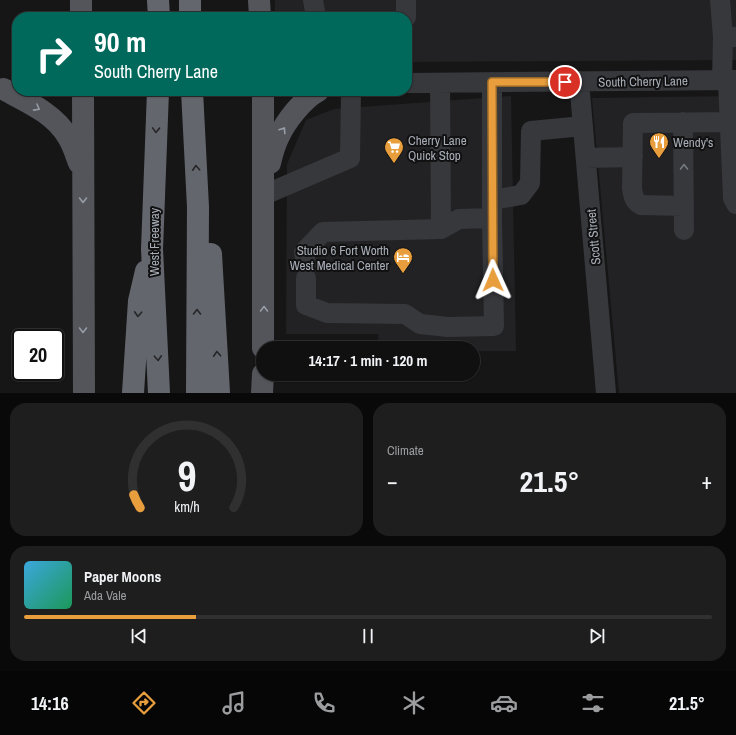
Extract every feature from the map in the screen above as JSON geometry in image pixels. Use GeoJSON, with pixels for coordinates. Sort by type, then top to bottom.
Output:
{"type":"FeatureCollection","features":[{"type":"Feature","properties":{"kind":"highway"},"geometry":{"type":"LineString","coordinates":[[158,0],[159,12]]}},
{"type":"Feature","properties":{"kind":"highway"},"geometry":{"type":"LineString","coordinates":[[190,0],[190,12]]}},
{"type":"Feature","properties":{"kind":"highway","name":"West Freeway"},"geometry":{"type":"LineString","coordinates":[[158,96],[152,249],[159,393]]}},
{"type":"Feature","properties":{"kind":"highway"},"geometry":{"type":"LineString","coordinates":[[192,96],[198,207],[197,393]]}},
{"type":"Feature","properties":{"kind":"highway"},"geometry":{"type":"LineString","coordinates":[[198,207],[210,244],[219,393]]}},
{"type":"Feature","properties":{"kind":"highway"},"geometry":{"type":"LineString","coordinates":[[133,393],[139,301],[152,249]]}},
{"type":"Feature","properties":{"kind":"main road"},"geometry":{"type":"LineString","coordinates":[[259,0],[260,12]]}},
{"type":"Feature","properties":{"kind":"main road"},"geometry":{"type":"LineString","coordinates":[[21,96],[56,121],[69,138],[83,172]]}},
{"type":"Feature","properties":{"kind":"main road"},"geometry":{"type":"LineString","coordinates":[[83,96],[84,393]]}},
{"type":"Feature","properties":{"kind":"main road"},"geometry":{"type":"LineString","coordinates":[[263,96],[263,341]]}},
{"type":"Feature","properties":{"kind":"main road"},"geometry":{"type":"LineString","coordinates":[[264,187],[278,136],[296,111],[311,96]]}},
{"type":"Feature","properties":{"kind":"street"},"geometry":{"type":"LineString","coordinates":[[312,0],[315,12]]}},
{"type":"Feature","properties":{"kind":"street"},"geometry":{"type":"LineString","coordinates":[[406,0],[406,12]]}},
{"type":"Feature","properties":{"kind":"street"},"geometry":{"type":"LineString","coordinates":[[720,0],[729,37],[729,80],[733,122],[734,201]]}},
{"type":"Feature","properties":{"kind":"street","name":"South Cherry Lane"},"geometry":{"type":"LineString","coordinates":[[412,83],[729,80]]}},
{"type":"Feature","properties":{"kind":"street"},"geometry":{"type":"LineString","coordinates":[[440,82],[441,229]]}},
{"type":"Feature","properties":{"kind":"street"},"geometry":{"type":"LineString","coordinates":[[492,82],[492,209],[494,326],[448,327],[420,324],[405,314],[327,313],[306,304],[306,272],[304,252],[323,232],[441,229],[459,219],[492,209],[521,195],[530,183],[530,131],[583,126]]}},
{"type":"Feature","properties":{"kind":"street","name":"Scott Street"},"geometry":{"type":"LineString","coordinates":[[579,82],[606,393]]}},
{"type":"Feature","properties":{"kind":"street"},"geometry":{"type":"LineString","coordinates":[[264,187],[350,158],[351,96]]}},
{"type":"Feature","properties":{"kind":"street"},"geometry":{"type":"LineString","coordinates":[[683,122],[684,230]]}},
{"type":"Feature","properties":{"kind":"street"},"geometry":{"type":"LineString","coordinates":[[684,206],[641,205],[633,197],[633,123],[733,122]]}},
{"type":"Feature","properties":{"kind":"street"},"geometry":{"type":"LineString","coordinates":[[586,158],[633,157]]}},
{"type":"Feature","properties":{"kind":"shaded area"},"geometry":{"type":"Polygon","coordinates":[[[275,0],[736,0],[736,60],[412,62],[412,12],[275,12],[275,0]]]}},
{"type":"Feature","properties":{"kind":"shaded area"},"geometry":{"type":"Polygon","coordinates":[[[511,96],[516,351],[480,351],[480,341],[378,341],[378,334],[286,334],[287,164],[306,120],[334,109],[511,96]]]}},
{"type":"Feature","properties":{"kind":"shaded area"},"geometry":{"type":"Polygon","coordinates":[[[736,96],[736,393],[619,393],[592,98],[736,96]]]}},
{"type":"Feature","properties":{"kind":"place","name":"Wendy's"},"geometry":{"type":"Point","coordinates":[659,159]}},
{"type":"Feature","properties":{"kind":"place","name":"Cherry Lane Quick Stop"},"geometry":{"type":"Point","coordinates":[394,164]}},
{"type":"Feature","properties":{"kind":"place","name":"Studio 6 Fort Worth West Medical Center"},"geometry":{"type":"Point","coordinates":[403,274]}},
{"type":"Feature","properties":{"kind":"route"},"geometry":{"type":"LineString","coordinates":[[493,280],[492,82],[565,82]]}}]}
